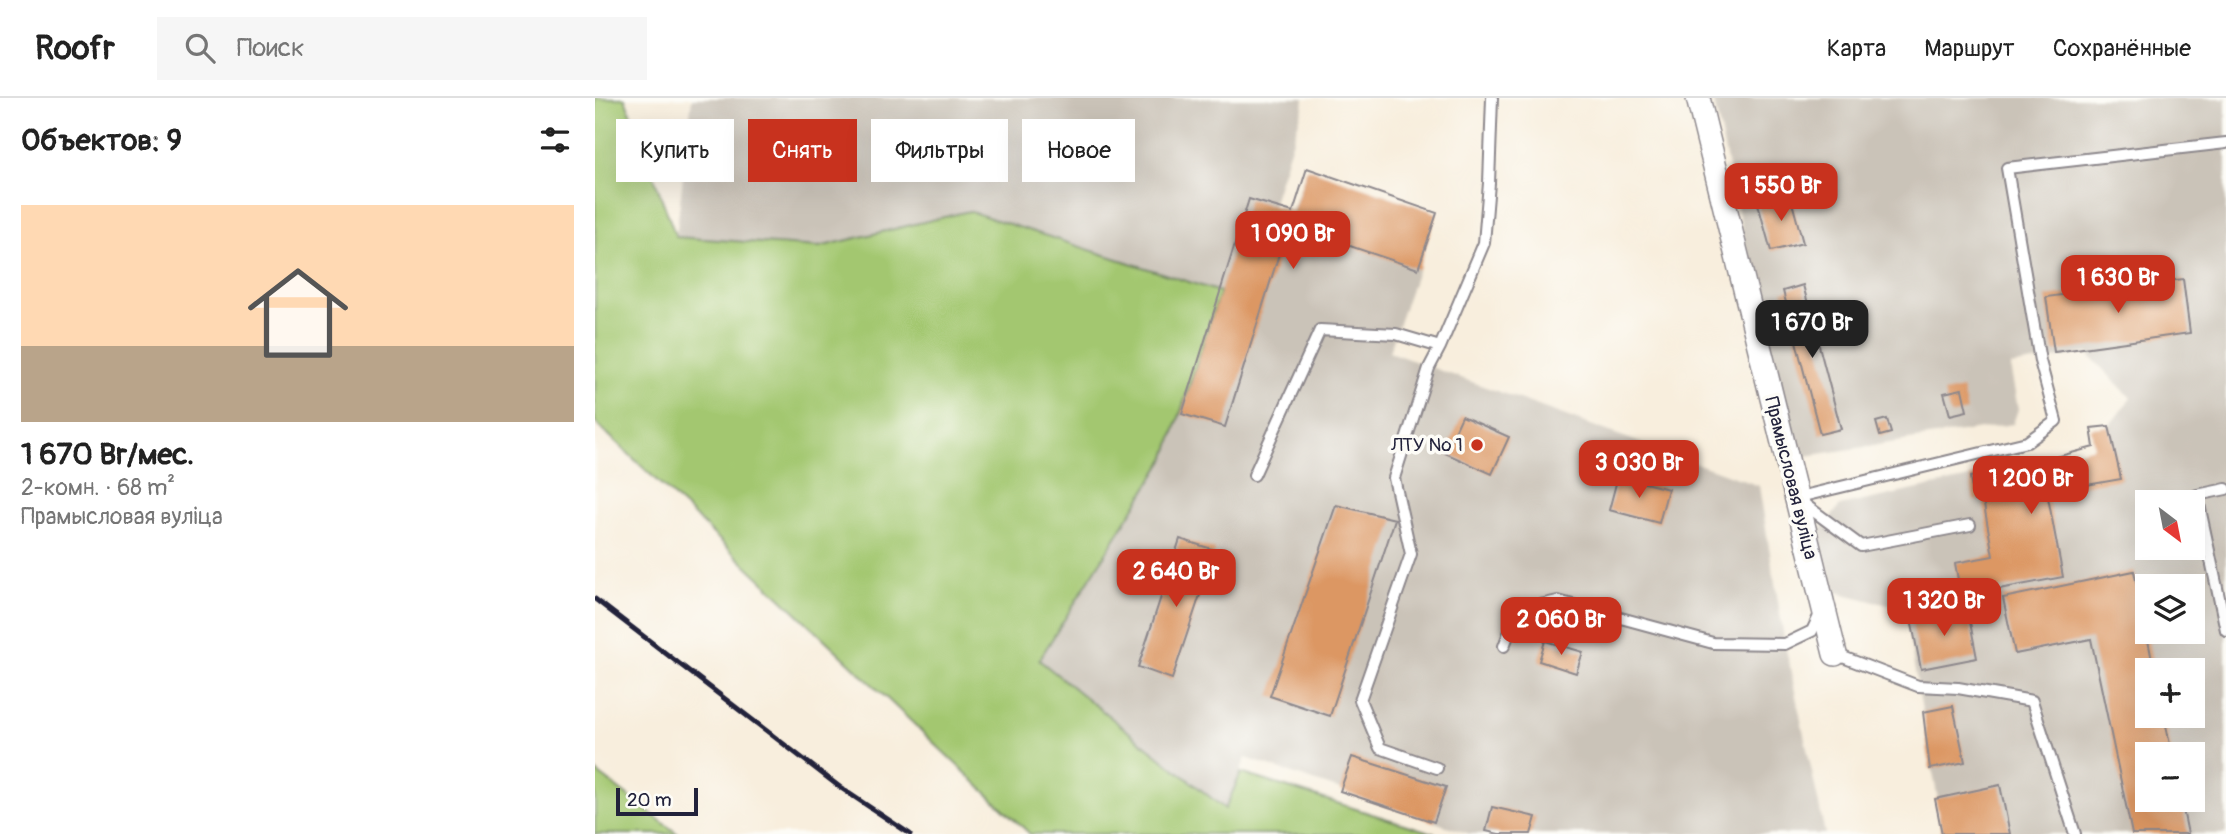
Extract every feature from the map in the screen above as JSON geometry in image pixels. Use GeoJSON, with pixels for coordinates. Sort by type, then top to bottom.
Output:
{"type":"FeatureCollection","features":[{"type":"Feature","properties":{"kind":"street","name":"Прамысловая вуліца"},"geometry":{"type":"LineString","coordinates":[[1698,98],[1835,654]]}},
{"type":"Feature","properties":{"kind":"lane"},"geometry":{"type":"LineString","coordinates":[[1437,768],[1380,748],[1360,700],[1411,554],[1394,478],[1429,368],[1484,243],[1492,98]]}},
{"type":"Feature","properties":{"kind":"lane"},"geometry":{"type":"LineString","coordinates":[[1795,498],[2027,442],[2056,421],[2041,361],[2007,168],[2226,143]]}},
{"type":"Feature","properties":{"kind":"lane"},"geometry":{"type":"LineString","coordinates":[[1254,475],[1320,330],[1396,334],[1440,347]]}},
{"type":"Feature","properties":{"kind":"lane"},"geometry":{"type":"LineString","coordinates":[[2226,488],[2197,495],[2226,630]]}},
{"type":"Feature","properties":{"kind":"lane"},"geometry":{"type":"LineString","coordinates":[[1795,498],[1861,546],[1970,525]]}},
{"type":"Feature","properties":{"kind":"lane"},"geometry":{"type":"LineString","coordinates":[[1504,646],[1518,610],[1558,601],[1713,643],[1785,644],[1812,631],[1823,607]]}},
{"type":"Feature","properties":{"kind":"lane"},"geometry":{"type":"LineString","coordinates":[[1835,654],[1918,686],[1958,688],[2032,701],[2075,834]]}},
{"type":"Feature","properties":{"kind":"shaded area"},"geometry":{"type":"Polygon","coordinates":[[[692,98],[1304,98],[1272,205],[1292,211],[1307,168],[1437,213],[1389,352],[1759,486],[1785,644],[1825,834],[1470,834],[1246,758],[1225,810],[1039,660],[1166,457],[969,211],[819,247],[676,237],[682,182],[734,182],[734,119],[690,119],[692,98]]]}},
{"type":"Feature","properties":{"kind":"shaded area"},"geometry":{"type":"Polygon","coordinates":[[[1713,98],[2226,98],[2226,834],[1944,834],[1904,609],[1836,592],[1817,534],[1840,506],[2011,469],[2094,447],[2091,428],[2109,426],[2131,398],[2087,353],[2010,366],[2018,409],[2013,424],[1793,458],[1713,98]]]}},
{"type":"Feature","properties":{"kind":"green space"},"geometry":{"type":"Polygon","coordinates":[[[595,98],[625,98],[633,119],[616,119],[616,182],[656,182],[676,237],[819,247],[969,211],[1220,292],[1166,457],[1039,660],[1225,809],[1241,773],[1436,834],[1030,834],[595,422],[595,98]]]}},
{"type":"Feature","properties":{"kind":"green space"},"geometry":{"type":"Polygon","coordinates":[[[595,771],[678,834],[595,834],[595,771]]]}},
{"type":"Feature","properties":{"kind":"building"},"geometry":{"type":"Polygon","coordinates":[[[1307,168],[1437,213],[1418,269],[1288,225],[1225,427],[1182,414],[1249,199],[1293,212],[1307,168]]]}},
{"type":"Feature","properties":{"kind":"building"},"geometry":{"type":"Polygon","coordinates":[[[1790,195],[1803,243],[1771,251],[1758,204],[1790,195]]]}},
{"type":"Feature","properties":{"kind":"building"},"geometry":{"type":"Polygon","coordinates":[[[2183,279],[2190,333],[2054,352],[2046,297],[2183,279]]]}},
{"type":"Feature","properties":{"kind":"building"},"geometry":{"type":"Polygon","coordinates":[[[1803,285],[1841,429],[1820,434],[1783,291],[1803,285]]]}},
{"type":"Feature","properties":{"kind":"building"},"geometry":{"type":"Polygon","coordinates":[[[1962,389],[1967,411],[1950,415],[1944,393],[1962,389]]]}},
{"type":"Feature","properties":{"kind":"building","name":"ЛТУ № 1"},"geometry":{"type":"Polygon","coordinates":[[[1462,416],[1509,437],[1492,474],[1445,453],[1462,416]]]}},
{"type":"Feature","properties":{"kind":"building"},"geometry":{"type":"Polygon","coordinates":[[[1887,419],[1891,433],[1880,436],[1876,422],[1887,419]]]}},
{"type":"Feature","properties":{"kind":"building"},"geometry":{"type":"Polygon","coordinates":[[[2109,426],[2121,479],[2047,492],[2063,577],[1961,596],[1955,563],[1993,556],[1983,499],[1974,501],[1970,477],[2094,447],[2091,428],[2109,426]]]}},
{"type":"Feature","properties":{"kind":"building"},"geometry":{"type":"Polygon","coordinates":[[[1618,476],[1668,489],[1659,523],[1609,510],[1618,476]]]}},
{"type":"Feature","properties":{"kind":"building"},"geometry":{"type":"Polygon","coordinates":[[[1336,505],[1395,519],[1330,716],[1270,696],[1336,505]]]}},
{"type":"Feature","properties":{"kind":"building"},"geometry":{"type":"Polygon","coordinates":[[[1180,539],[1215,550],[1172,679],[1138,667],[1180,539]]]}},
{"type":"Feature","properties":{"kind":"building"},"geometry":{"type":"Polygon","coordinates":[[[2134,571],[2135,644],[2149,644],[2152,658],[2135,658],[2135,728],[2167,728],[2169,742],[2135,742],[2135,812],[2183,812],[2188,834],[2132,834],[2091,639],[2015,654],[2003,598],[2134,571]]]}},
{"type":"Feature","properties":{"kind":"building"},"geometry":{"type":"Polygon","coordinates":[[[1967,607],[1977,658],[1921,669],[1911,619],[1967,607]]]}},
{"type":"Feature","properties":{"kind":"building"},"geometry":{"type":"Polygon","coordinates":[[[1545,641],[1583,652],[1576,673],[1539,661],[1545,641]]]}},
{"type":"Feature","properties":{"kind":"building"},"geometry":{"type":"Polygon","coordinates":[[[1953,706],[1965,762],[1930,769],[1923,712],[1953,706]]]}},
{"type":"Feature","properties":{"kind":"building"},"geometry":{"type":"Polygon","coordinates":[[[1352,757],[1446,787],[1434,822],[1340,791],[1352,757]]]}},
{"type":"Feature","properties":{"kind":"building"},"geometry":{"type":"Polygon","coordinates":[[[2000,785],[2010,834],[1942,834],[1935,799],[2000,785]]]}},
{"type":"Feature","properties":{"kind":"building"},"geometry":{"type":"Polygon","coordinates":[[[1492,807],[1536,817],[1531,834],[1499,834],[1486,831],[1492,807]]]}},
{"type":"Feature","properties":{"kind":"railway"},"geometry":{"type":"LineString","coordinates":[[595,599],[841,788],[910,834]]}},
{"type":"Feature","properties":{"kind":"place","name":"ЛТУ № 1"},"geometry":{"type":"Point","coordinates":[1477,445]}}]}
